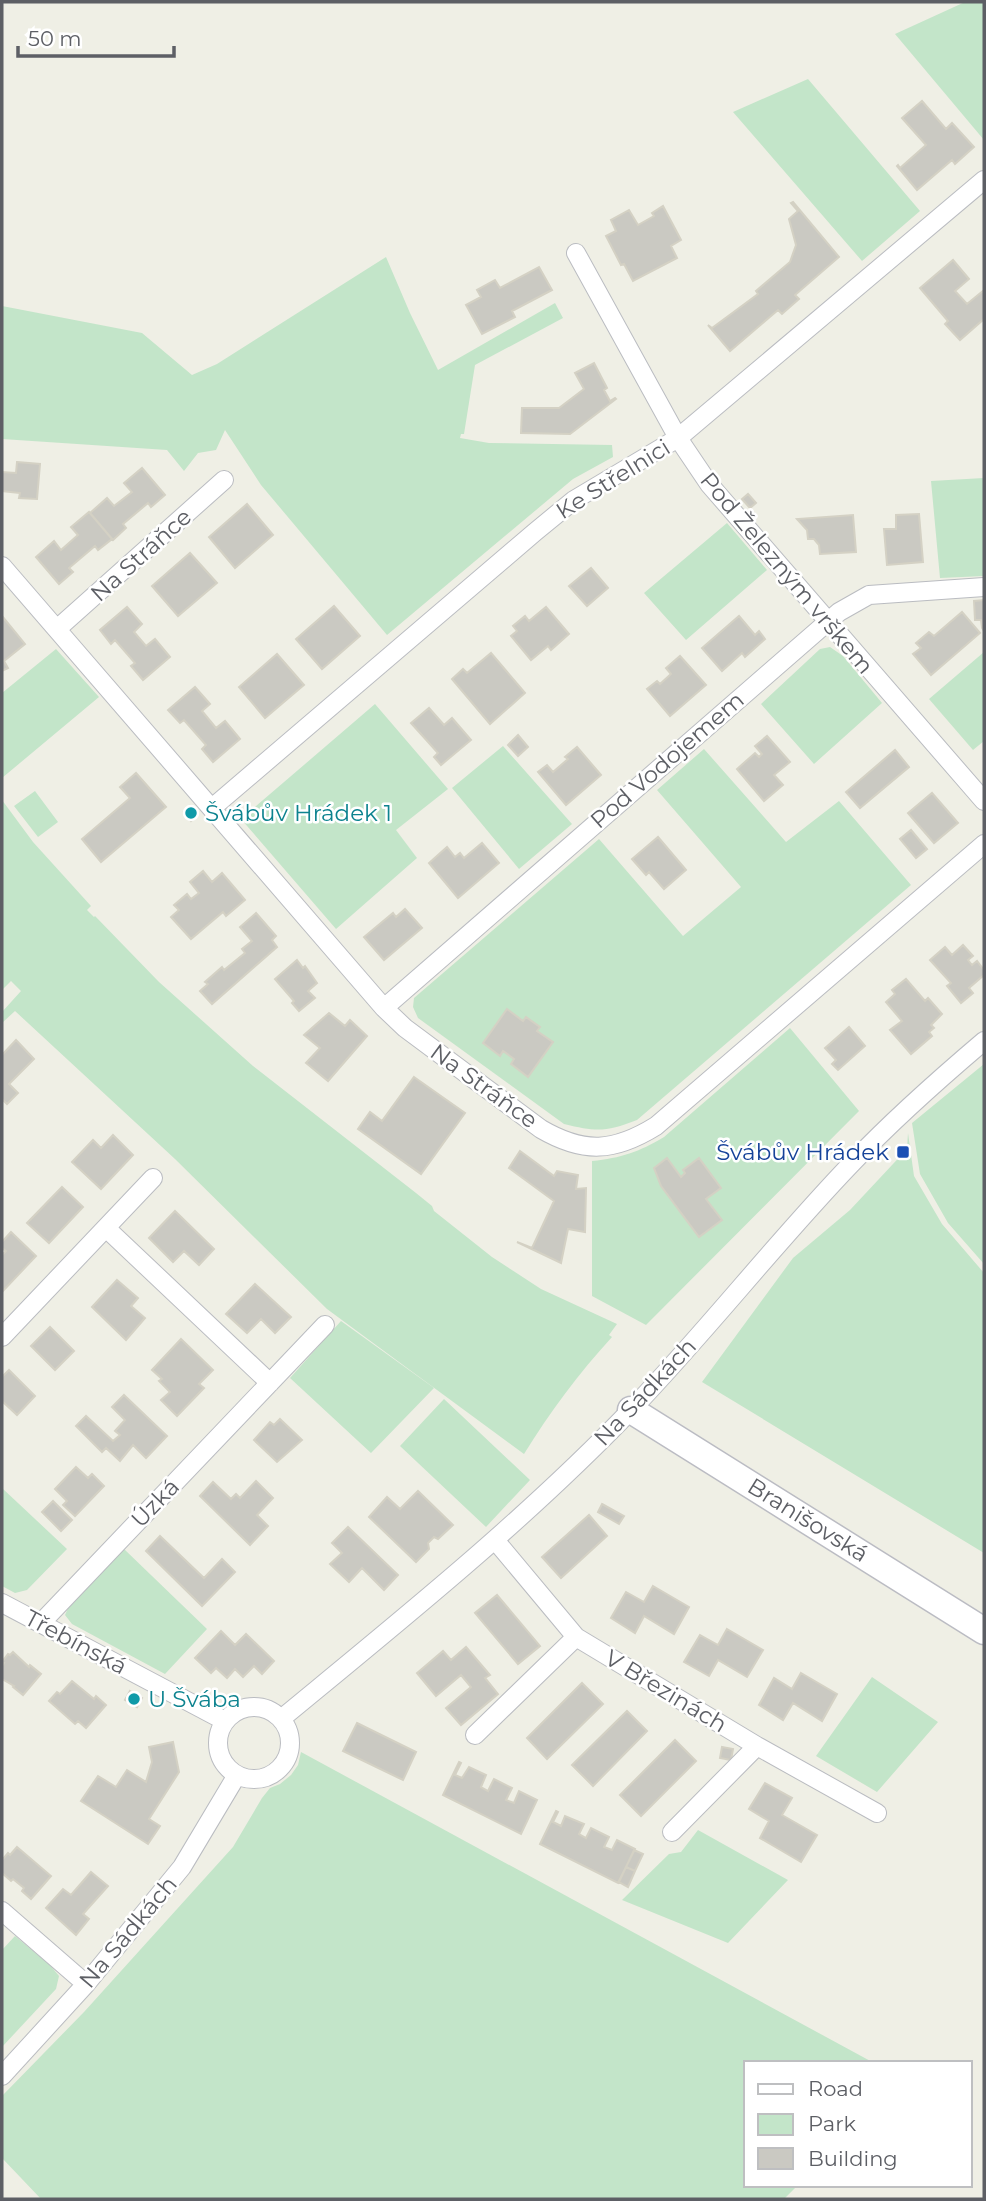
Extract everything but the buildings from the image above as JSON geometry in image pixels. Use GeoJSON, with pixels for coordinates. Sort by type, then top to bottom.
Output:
{"type":"FeatureCollection","features":[{"type":"Feature","properties":{"kind":"street","name":"Ke Střelnici"},"geometry":{"type":"LineString","coordinates":[[212,808],[564,508],[678,438],[984,180]]}},
{"type":"Feature","properties":{"kind":"street","name":"Pod Železným vrškem"},"geometry":{"type":"LineString","coordinates":[[576,253],[678,438],[722,501],[984,801]]}},
{"type":"Feature","properties":{"kind":"street","name":"Na Stráňce"},"geometry":{"type":"LineString","coordinates":[[57,629],[225,480]]}},
{"type":"Feature","properties":{"kind":"street","name":"Na Stráňce"},"geometry":{"type":"LineString","coordinates":[[2,566],[384,1008],[405,1028],[541,1129],[559,1139],[600,1147],[616,1145],[656,1126],[984,844]]}},
{"type":"Feature","properties":{"kind":"street","name":"Pod Vodojemem"},"geometry":{"type":"LineString","coordinates":[[384,1008],[827,621],[854,602],[869,595],[984,587]]}},
{"type":"Feature","properties":{"kind":"street","name":"Na Sádkách"},"geometry":{"type":"LineString","coordinates":[[281,1719],[495,1540],[575,1466],[631,1410],[852,1163],[932,1085],[984,1041]]}},
{"type":"Feature","properties":{"kind":"street"},"geometry":{"type":"LineString","coordinates":[[2,1337],[153,1178]]}},
{"type":"Feature","properties":{"kind":"street"},"geometry":{"type":"LineString","coordinates":[[106,1227],[270,1383]]}},
{"type":"Feature","properties":{"kind":"street","name":"Úzká"},"geometry":{"type":"LineString","coordinates":[[41,1623],[325,1325]]}},
{"type":"Feature","properties":{"kind":"street","name":"Branišovská"},"geometry":{"type":"LineString","coordinates":[[631,1410],[984,1631]]}},
{"type":"Feature","properties":{"kind":"street","name":"V Březinách"},"geometry":{"type":"LineString","coordinates":[[495,1540],[576,1637],[877,1813]]}},
{"type":"Feature","properties":{"kind":"street","name":"Třebínská"},"geometry":{"type":"LineString","coordinates":[[2,1603],[225,1721]]}},
{"type":"Feature","properties":{"kind":"street"},"geometry":{"type":"LineString","coordinates":[[475,1735],[576,1637]]}},
{"type":"Feature","properties":{"kind":"street"},"geometry":{"type":"LineString","coordinates":[[253,1707],[273,1712],[281,1719],[287,1728],[290,1750],[279,1769],[270,1776],[248,1779],[227,1767],[218,1745],[225,1721],[233,1714],[253,1707]]}},
{"type":"Feature","properties":{"kind":"street","name":"V Březinách"},"geometry":{"type":"LineString","coordinates":[[672,1832],[757,1745]]}},
{"type":"Feature","properties":{"kind":"street","name":"Na Sádkách"},"geometry":{"type":"LineString","coordinates":[[2,2076],[86,1984],[182,1867],[237,1775]]}},
{"type":"Feature","properties":{"kind":"street"},"geometry":{"type":"LineString","coordinates":[[2,1911],[86,1984]]}},
{"type":"Feature","properties":{"kind":"green space"},"geometry":{"type":"Polygon","coordinates":[[[965,2],[984,2],[984,140],[895,34],[965,2]]]}},
{"type":"Feature","properties":{"kind":"green space"},"geometry":{"type":"Polygon","coordinates":[[[808,79],[920,211],[862,261],[733,112],[808,79]]]}},
{"type":"Feature","properties":{"kind":"green space"},"geometry":{"type":"Polygon","coordinates":[[[386,257],[438,370],[555,303],[563,318],[475,365],[464,434],[461,434],[460,438],[489,443],[612,445],[613,457],[573,479],[387,635],[261,485],[225,430],[216,450],[198,453],[184,471],[167,450],[2,439],[2,306],[142,333],[192,375],[217,364],[386,257]]]}},
{"type":"Feature","properties":{"kind":"green space"},"geometry":{"type":"Polygon","coordinates":[[[984,478],[984,576],[940,578],[931,481],[984,478]]]}},
{"type":"Feature","properties":{"kind":"green space"},"geometry":{"type":"Polygon","coordinates":[[[727,523],[767,570],[686,640],[644,593],[727,523]]]}},
{"type":"Feature","properties":{"kind":"green space"},"geometry":{"type":"Polygon","coordinates":[[[830,647],[843,656],[882,703],[814,764],[761,704],[820,649],[830,647]]]}},
{"type":"Feature","properties":{"kind":"green space"},"geometry":{"type":"Polygon","coordinates":[[[56,649],[99,697],[2,778],[2,693],[56,649]]]}},
{"type":"Feature","properties":{"kind":"green space"},"geometry":{"type":"Polygon","coordinates":[[[984,652],[984,741],[973,750],[929,699],[984,652]]]}},
{"type":"Feature","properties":{"kind":"green space"},"geometry":{"type":"Polygon","coordinates":[[[375,704],[448,789],[396,830],[417,858],[336,929],[241,819],[375,704]]]}},
{"type":"Feature","properties":{"kind":"green space"},"geometry":{"type":"Polygon","coordinates":[[[503,746],[572,824],[519,869],[452,788],[503,746]]]}},
{"type":"Feature","properties":{"kind":"green space"},"geometry":{"type":"Polygon","coordinates":[[[704,749],[786,842],[839,801],[911,885],[637,1120],[601,1130],[564,1124],[418,1018],[413,1007],[414,998],[599,839],[683,936],[741,887],[657,790],[704,749]]]}},
{"type":"Feature","properties":{"kind":"green space"},"geometry":{"type":"Polygon","coordinates":[[[35,791],[58,822],[38,837],[14,806],[35,791]]]}},
{"type":"Feature","properties":{"kind":"green space"},"geometry":{"type":"Polygon","coordinates":[[[2,800],[33,842],[91,906],[87,910],[159,982],[253,1066],[416,1193],[432,1206],[434,1211],[492,1257],[541,1289],[617,1324],[609,1335],[612,1337],[565,1393],[524,1454],[327,1309],[175,1159],[15,1011],[2,1023],[2,1012],[21,991],[11,981],[2,990],[2,800]]]}},
{"type":"Feature","properties":{"kind":"green space"},"geometry":{"type":"Polygon","coordinates":[[[790,1028],[859,1111],[646,1325],[592,1296],[592,1161],[630,1154],[664,1137],[790,1028]]]}},
{"type":"Feature","properties":{"kind":"green space"},"geometry":{"type":"Polygon","coordinates":[[[984,1064],[984,1264],[948,1223],[920,1174],[912,1123],[984,1064]]]}},
{"type":"Feature","properties":{"kind":"green space"},"geometry":{"type":"Polygon","coordinates":[[[908,1133],[914,1176],[942,1224],[984,1273],[984,1553],[702,1382],[793,1258],[850,1210],[907,1149],[908,1133]]]}},
{"type":"Feature","properties":{"kind":"green space"},"geometry":{"type":"Polygon","coordinates":[[[341,1321],[434,1388],[371,1453],[290,1378],[341,1321]]]}},
{"type":"Feature","properties":{"kind":"green space"},"geometry":{"type":"Polygon","coordinates":[[[444,1399],[530,1480],[486,1527],[400,1446],[444,1399]]]}},
{"type":"Feature","properties":{"kind":"green space"},"geometry":{"type":"Polygon","coordinates":[[[2,1488],[67,1549],[27,1590],[15,1593],[2,1586],[2,1488]]]}},
{"type":"Feature","properties":{"kind":"green space"},"geometry":{"type":"Polygon","coordinates":[[[124,1549],[207,1629],[165,1674],[72,1624],[65,1615],[70,1604],[124,1549]]]}},
{"type":"Feature","properties":{"kind":"green space"},"geometry":{"type":"Polygon","coordinates":[[[872,1677],[938,1722],[877,1792],[816,1756],[872,1677]]]}},
{"type":"Feature","properties":{"kind":"green space"},"geometry":{"type":"Polygon","coordinates":[[[301,1752],[870,2061],[744,2061],[744,2187],[796,2187],[784,2199],[41,2199],[2,2158],[2,2096],[84,2012],[233,1847],[262,1798],[270,1788],[291,1775],[298,1765],[301,1752]]]}},
{"type":"Feature","properties":{"kind":"green space"},"geometry":{"type":"Polygon","coordinates":[[[698,1830],[788,1880],[728,1943],[622,1900],[669,1854],[681,1852],[698,1830]]]}},
{"type":"Feature","properties":{"kind":"green space"},"geometry":{"type":"Polygon","coordinates":[[[15,1936],[59,1976],[56,1989],[2,2047],[2,1950],[15,1936]]]}},
{"type":"Feature","properties":{"kind":"place","name":"Švábův Hrádek 1"},"geometry":{"type":"Point","coordinates":[191,813]}},
{"type":"Feature","properties":{"kind":"place","name":"Švábův Hrádek"},"geometry":{"type":"Point","coordinates":[903,1152]}},
{"type":"Feature","properties":{"kind":"place","name":"U Švába"},"geometry":{"type":"Point","coordinates":[134,1699]}}]}
